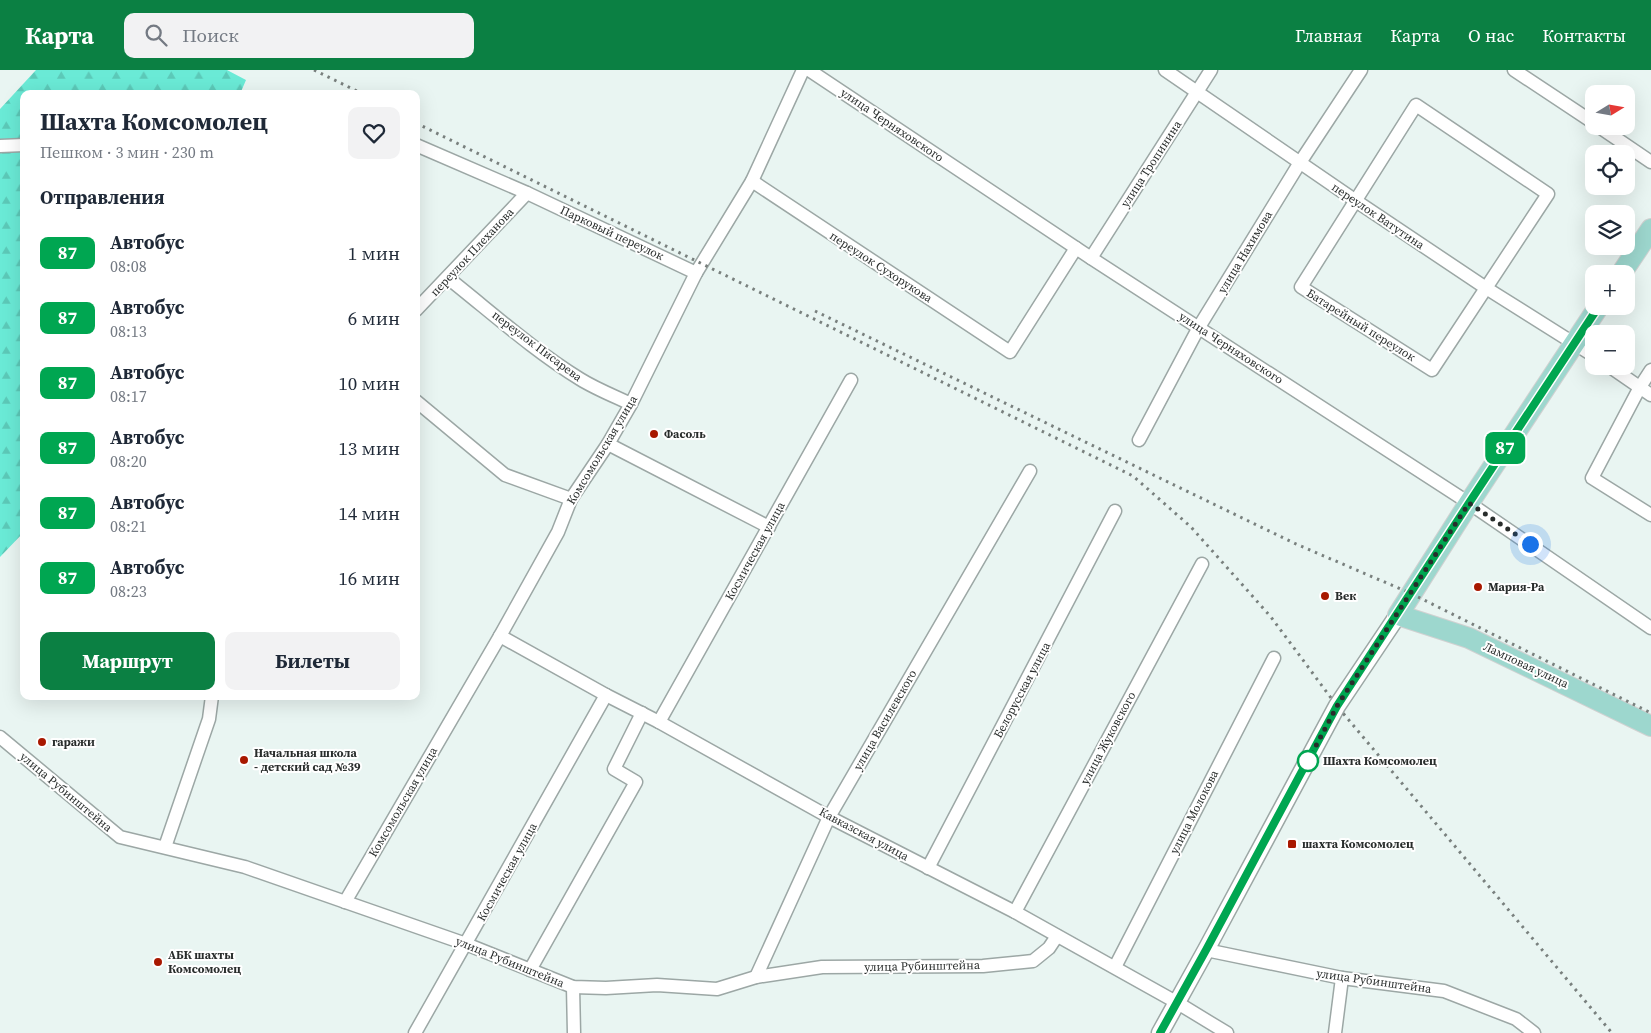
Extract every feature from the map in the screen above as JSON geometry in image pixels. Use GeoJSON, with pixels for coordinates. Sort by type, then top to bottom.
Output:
{"type":"FeatureCollection","features":[{"type":"Feature","properties":{"kind":"main road"},"geometry":{"type":"LineString","coordinates":[[1627,265],[1651,228]]}},
{"type":"Feature","properties":{"kind":"main road"},"geometry":{"type":"LineString","coordinates":[[1398,615],[1469,503],[1593,315]]}},
{"type":"Feature","properties":{"kind":"main road","name":"Ламповая улица"},"geometry":{"type":"LineString","coordinates":[[1398,615],[1469,638],[1651,726]]}},
{"type":"Feature","properties":{"kind":"street","name":"Комсомольская улица"},"geometry":{"type":"LineString","coordinates":[[345,902],[500,636],[558,532],[571,499],[632,404],[696,273],[752,181],[803,70]]}},
{"type":"Feature","properties":{"kind":"street","name":"улица Черняховского"},"geometry":{"type":"LineString","coordinates":[[809,70],[1091,258],[1469,503],[1651,628]]}},
{"type":"Feature","properties":{"kind":"street","name":"переулок Ватутина"},"geometry":{"type":"LineString","coordinates":[[1165,70],[1198,91],[1300,164],[1486,288],[1585,350]]}},
{"type":"Feature","properties":{"kind":"street","name":"улица Тропинина"},"geometry":{"type":"LineString","coordinates":[[1091,258],[1211,70]]}},
{"type":"Feature","properties":{"kind":"street","name":"улица Нахимова"},"geometry":{"type":"LineString","coordinates":[[1138,440],[1199,327],[1361,70]]}},
{"type":"Feature","properties":{"kind":"street"},"geometry":{"type":"LineString","coordinates":[[1514,70],[1585,117]]}},
{"type":"Feature","properties":{"kind":"street","name":"Батарейный переулок"},"geometry":{"type":"LineString","coordinates":[[1416,105],[1548,194],[1432,370],[1301,287],[1356,201],[1416,105]]}},
{"type":"Feature","properties":{"kind":"street"},"geometry":{"type":"LineString","coordinates":[[1611,135],[1651,162]]}},
{"type":"Feature","properties":{"kind":"street"},"geometry":{"type":"LineString","coordinates":[[0,146],[20,145]]}},
{"type":"Feature","properties":{"kind":"street","name":"Парковый переулок"},"geometry":{"type":"LineString","coordinates":[[420,147],[527,193],[696,273]]}},
{"type":"Feature","properties":{"kind":"street","name":"переулок Сухорукова"},"geometry":{"type":"LineString","coordinates":[[752,181],[1010,352],[1076,248]]}},
{"type":"Feature","properties":{"kind":"street","name":"переулок Плеханова"},"geometry":{"type":"LineString","coordinates":[[420,306],[527,193]]}},
{"type":"Feature","properties":{"kind":"street","name":"переулок Писарева"},"geometry":{"type":"LineString","coordinates":[[448,278],[560,366],[581,380],[632,404]]}},
{"type":"Feature","properties":{"kind":"street"},"geometry":{"type":"LineString","coordinates":[[1651,370],[1646,391],[1592,478],[1651,515]]}},
{"type":"Feature","properties":{"kind":"street"},"geometry":{"type":"LineString","coordinates":[[1622,375],[1646,391]]}},
{"type":"Feature","properties":{"kind":"street","name":"Космическая улица"},"geometry":{"type":"LineString","coordinates":[[659,722],[851,380]]}},
{"type":"Feature","properties":{"kind":"street"},"geometry":{"type":"LineString","coordinates":[[420,404],[505,475],[571,499]]}},
{"type":"Feature","properties":{"kind":"street"},"geometry":{"type":"LineString","coordinates":[[608,444],[769,527]]}},
{"type":"Feature","properties":{"kind":"street","name":"улица Василевского"},"geometry":{"type":"LineString","coordinates":[[756,977],[829,817],[1030,471]]}},
{"type":"Feature","properties":{"kind":"street","name":"Белорусская улица"},"geometry":{"type":"LineString","coordinates":[[928,868],[1115,511]]}},
{"type":"Feature","properties":{"kind":"street","name":"улица Жуковского"},"geometry":{"type":"LineString","coordinates":[[1015,912],[1202,564]]}},
{"type":"Feature","properties":{"kind":"street"},"geometry":{"type":"LineString","coordinates":[[1160,1033],[1337,706],[1398,615]]}},
{"type":"Feature","properties":{"kind":"street","name":"Кавказская улица"},"geometry":{"type":"LineString","coordinates":[[500,636],[829,817],[1015,912],[1115,967],[1228,1033]]}},
{"type":"Feature","properties":{"kind":"street","name":"улица Молокова"},"geometry":{"type":"LineString","coordinates":[[1115,967],[1274,658]]}},
{"type":"Feature","properties":{"kind":"street","name":"Космическая улица"},"geometry":{"type":"LineString","coordinates":[[415,1033],[606,695]]}},
{"type":"Feature","properties":{"kind":"street"},"geometry":{"type":"LineString","coordinates":[[165,847],[209,719],[211,700]]}},
{"type":"Feature","properties":{"kind":"street"},"geometry":{"type":"LineString","coordinates":[[530,970],[636,782],[614,769],[642,713]]}},
{"type":"Feature","properties":{"kind":"street","name":"улица Рубинштейна"},"geometry":{"type":"LineString","coordinates":[[0,737],[120,837],[245,867],[466,944],[573,987],[606,988],[657,985],[717,989],[756,977],[822,968],[983,966],[1033,961],[1049,948],[1057,936]]}},
{"type":"Feature","properties":{"kind":"street","name":"улица Рубинштейна"},"geometry":{"type":"LineString","coordinates":[[1206,950],[1342,978],[1444,992],[1516,1020],[1534,1033]]}},
{"type":"Feature","properties":{"kind":"street"},"geometry":{"type":"LineString","coordinates":[[1335,1033],[1342,978]]}},
{"type":"Feature","properties":{"kind":"street"},"geometry":{"type":"LineString","coordinates":[[573,987],[574,1033]]}},
{"type":"Feature","properties":{"kind":"green space"},"geometry":{"type":"Polygon","coordinates":[[[36,70],[227,70],[246,80],[242,90],[20,90],[20,536],[0,557],[0,109],[36,70]]]}},
{"type":"Feature","properties":{"kind":"railway"},"geometry":{"type":"LineString","coordinates":[[314,70],[355,90]]}},
{"type":"Feature","properties":{"kind":"railway"},"geometry":{"type":"LineString","coordinates":[[420,125],[1133,476],[1191,527],[1271,617],[1337,706],[1612,1033]]}},
{"type":"Feature","properties":{"kind":"railway"},"geometry":{"type":"LineString","coordinates":[[815,311],[1296,544],[1410,593],[1651,713]]}},
{"type":"Feature","properties":{"kind":"bus line","name":"87"},"geometry":{"type":"LineString","coordinates":[[1160,1033],[1337,706],[1593,315]]}},
{"type":"Feature","properties":{"kind":"place","name":"Фасоль"},"geometry":{"type":"Point","coordinates":[654,434]}},
{"type":"Feature","properties":{"kind":"place","name":"Мария-Ра"},"geometry":{"type":"Point","coordinates":[1478,587]}},
{"type":"Feature","properties":{"kind":"place","name":"Век"},"geometry":{"type":"Point","coordinates":[1325,596]}},
{"type":"Feature","properties":{"kind":"place","name":"гаражи"},"geometry":{"type":"Point","coordinates":[42,742]}},
{"type":"Feature","properties":{"kind":"place","name":"Начальная школа - детский сад №39"},"geometry":{"type":"Point","coordinates":[244,760]}},
{"type":"Feature","properties":{"kind":"place","name":"Шахта Комсомолец"},"geometry":{"type":"Point","coordinates":[1308,761]}},
{"type":"Feature","properties":{"kind":"place","name":"шахта Комсомолец"},"geometry":{"type":"Point","coordinates":[1292,844]}},
{"type":"Feature","properties":{"kind":"place","name":"АБК шахты Комсомолец"},"geometry":{"type":"Point","coordinates":[158,962]}},
{"type":"Feature","properties":{"kind":"route"},"geometry":{"type":"LineString","coordinates":[[1308,761],[1337,706],[1398,615],[1410,593],[1469,503],[1530,544]]}}]}
